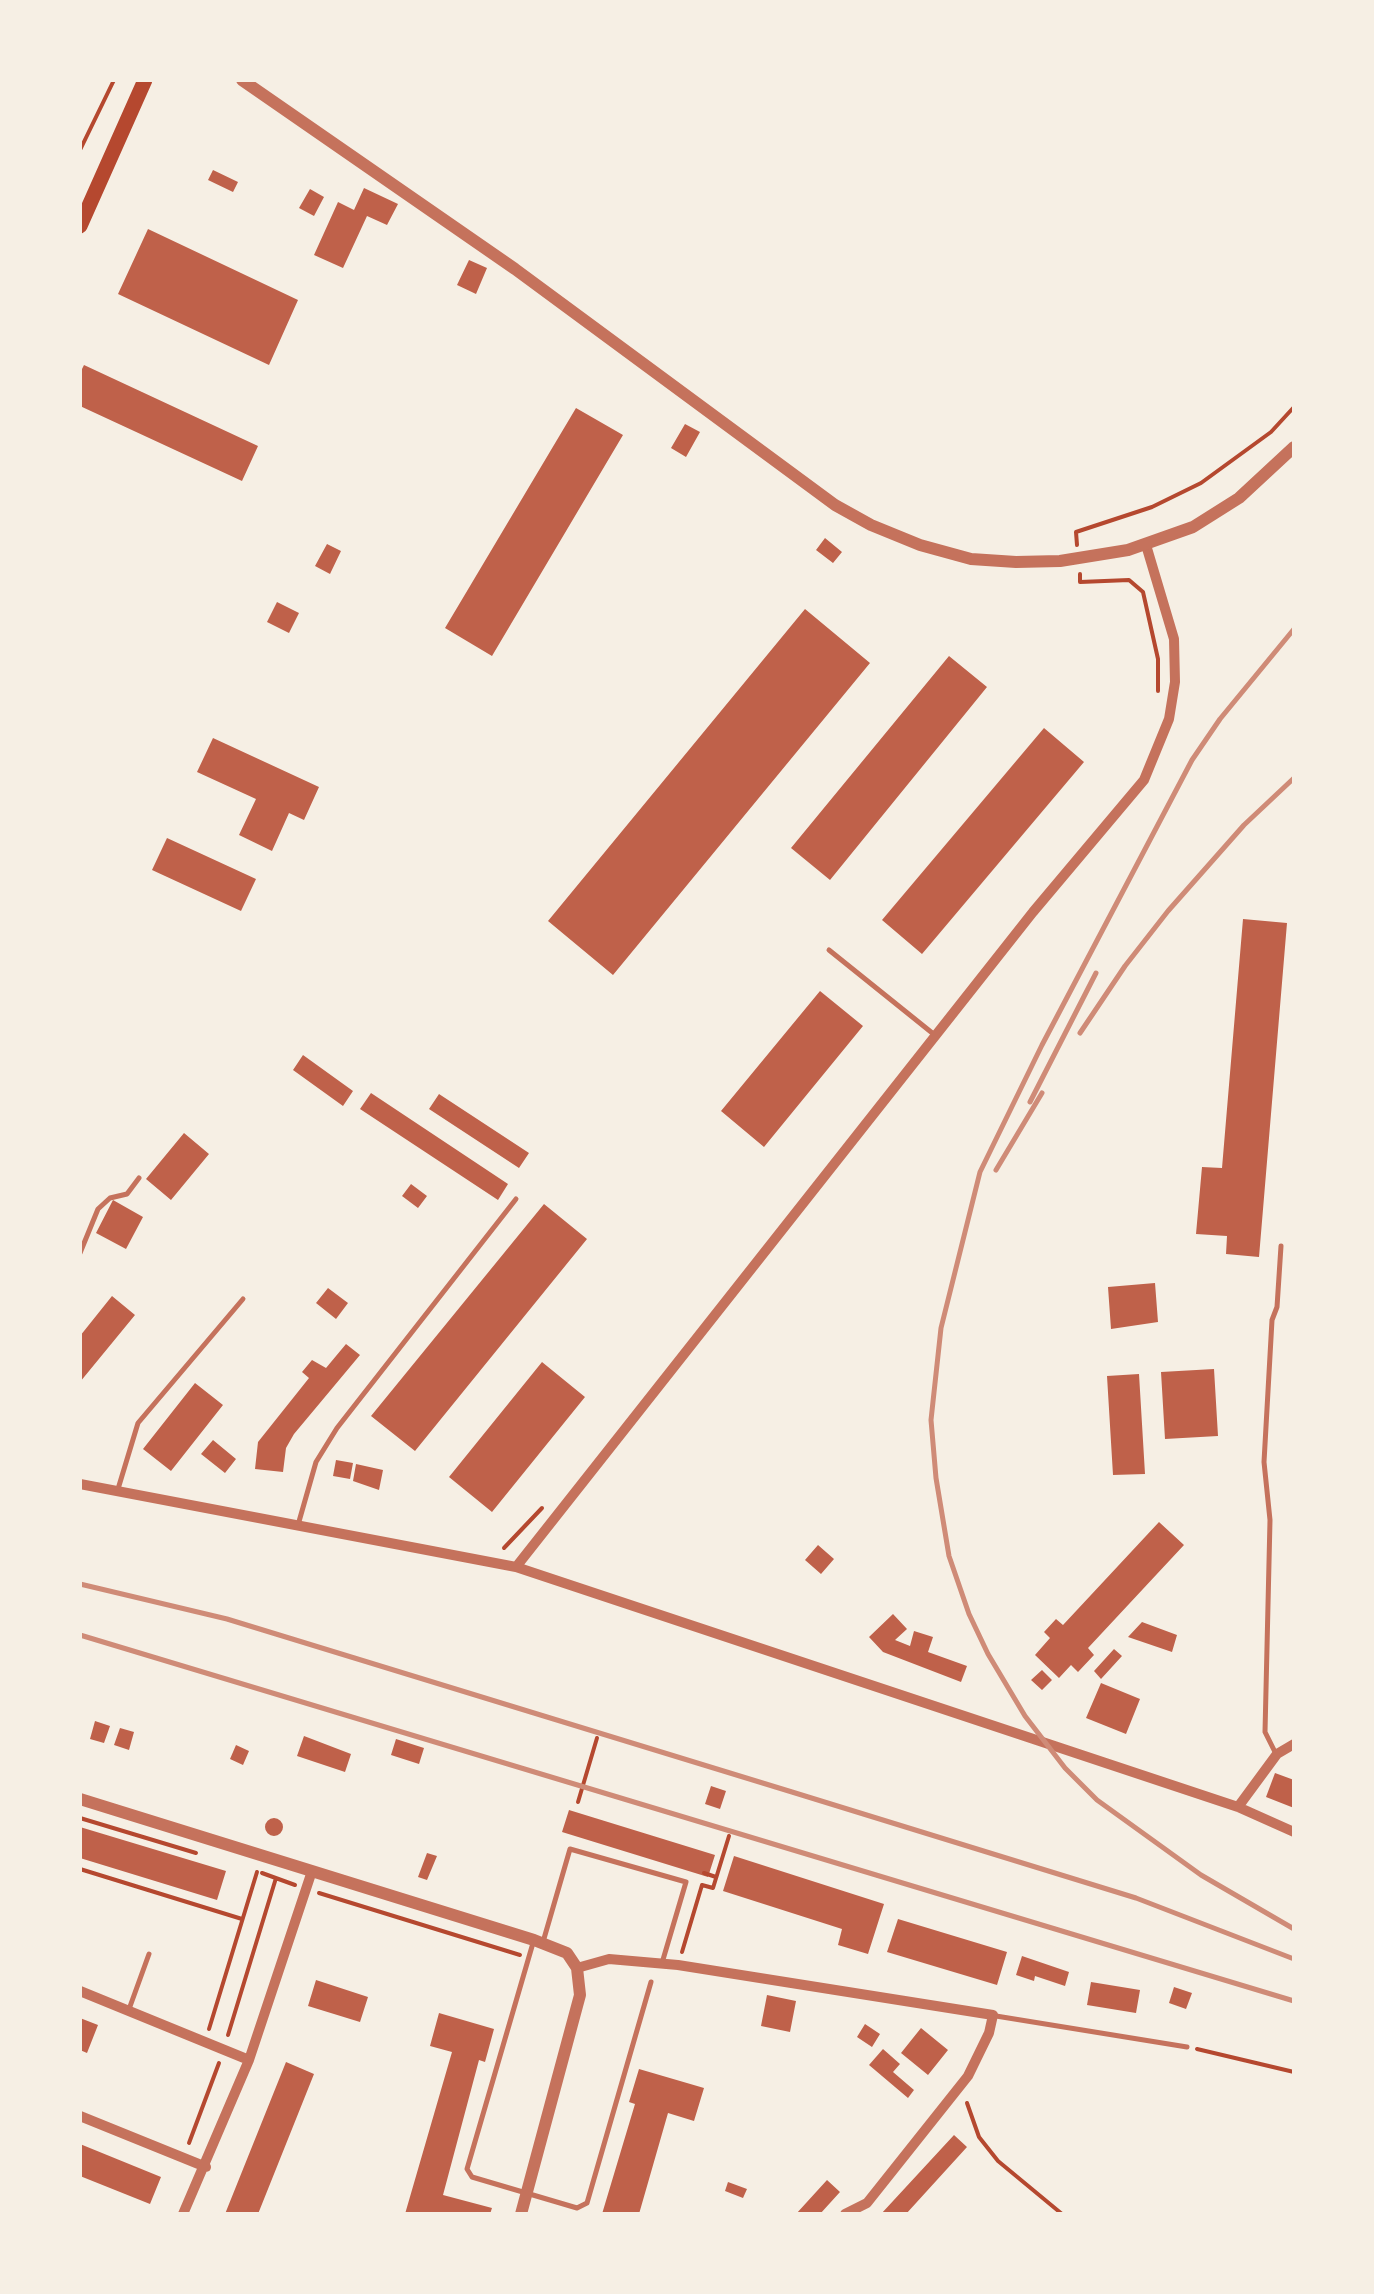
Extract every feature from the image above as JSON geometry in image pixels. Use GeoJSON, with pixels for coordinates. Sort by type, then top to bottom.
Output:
{"type":"FeatureCollection","features":[{"type":"Feature","properties":{"kind":"main road"},"geometry":{"type":"LineString","coordinates":[[80,226],[145,80]]}},
{"type":"Feature","properties":{"kind":"street"},"geometry":{"type":"LineString","coordinates":[[242,80],[515,269],[834,505],[920,544],[971,558],[1016,562],[1078,558],[1146,545],[1193,527],[1239,498],[1294,447]]}},
{"type":"Feature","properties":{"kind":"street"},"geometry":{"type":"LineString","coordinates":[[516,1566],[1034,912],[1144,780],[1169,719],[1175,682],[1174,638],[1146,545]]}},
{"type":"Feature","properties":{"kind":"street"},"geometry":{"type":"LineString","coordinates":[[80,1484],[516,1566],[1048,1747],[1238,1807],[1294,1832]]}},
{"type":"Feature","properties":{"kind":"street"},"geometry":{"type":"LineString","coordinates":[[1238,1807],[1277,1754],[1294,1744]]}},
{"type":"Feature","properties":{"kind":"street"},"geometry":{"type":"LineString","coordinates":[[80,1799],[567,1953],[578,1968],[580,1995],[521,2214]]}},
{"type":"Feature","properties":{"kind":"street"},"geometry":{"type":"LineString","coordinates":[[183,2214],[249,2060],[312,1871]]}},
{"type":"Feature","properties":{"kind":"street"},"geometry":{"type":"LineString","coordinates":[[578,1968],[610,1958],[662,1963],[993,2015],[989,2033],[968,2076],[866,2203],[845,2214]]}},
{"type":"Feature","properties":{"kind":"street"},"geometry":{"type":"LineString","coordinates":[[80,1992],[249,2060]]}},
{"type":"Feature","properties":{"kind":"street"},"geometry":{"type":"LineString","coordinates":[[80,2116],[206,2167]]}},
{"type":"Feature","properties":{"kind":"lane"},"geometry":{"type":"LineString","coordinates":[[829,950],[937,1037]]}},
{"type":"Feature","properties":{"kind":"lane"},"geometry":{"type":"LineString","coordinates":[[80,1252],[98,1209],[110,1198],[127,1194],[139,1178]]}},
{"type":"Feature","properties":{"kind":"lane"},"geometry":{"type":"LineString","coordinates":[[298,1525],[316,1462],[337,1428],[516,1199]]}},
{"type":"Feature","properties":{"kind":"lane"},"geometry":{"type":"LineString","coordinates":[[1277,1754],[1265,1732],[1270,1520],[1264,1462],[1280,1246]]}},
{"type":"Feature","properties":{"kind":"lane"},"geometry":{"type":"LineString","coordinates":[[118,1491],[138,1423],[244,1299]]}},
{"type":"Feature","properties":{"kind":"lane"},"geometry":{"type":"LineString","coordinates":[[651,1982],[587,2203],[577,2208],[472,2177],[468,2169],[529,1958],[570,1848],[686,1882],[662,1963]]}},
{"type":"Feature","properties":{"kind":"lane"},"geometry":{"type":"LineString","coordinates":[[128,2012],[149,1954]]}},
{"type":"Feature","properties":{"kind":"lane"},"geometry":{"type":"LineString","coordinates":[[993,2015],[1188,2047]]}},
{"type":"Feature","properties":{"kind":"path"},"geometry":{"type":"LineString","coordinates":[[80,150],[114,80]]}},
{"type":"Feature","properties":{"kind":"path"},"geometry":{"type":"LineString","coordinates":[[1158,697],[1158,659],[1143,592],[1130,580],[1080,582],[1076,532],[1152,508],[1201,483],[1271,432],[1294,407]]}},
{"type":"Feature","properties":{"kind":"path"},"geometry":{"type":"LineString","coordinates":[[504,1548],[542,1508]]}},
{"type":"Feature","properties":{"kind":"path"},"geometry":{"type":"LineString","coordinates":[[578,1802],[597,1738]]}},
{"type":"Feature","properties":{"kind":"path"},"geometry":{"type":"LineString","coordinates":[[678,1965],[702,1885],[713,1888],[729,1836]]}},
{"type":"Feature","properties":{"kind":"path"},"geometry":{"type":"LineString","coordinates":[[80,1870],[242,1918]]}},
{"type":"Feature","properties":{"kind":"path"},"geometry":{"type":"LineString","coordinates":[[207,2034],[257,1872]]}},
{"type":"Feature","properties":{"kind":"path"},"geometry":{"type":"LineString","coordinates":[[704,1873],[716,1877]]}},
{"type":"Feature","properties":{"kind":"path"},"geometry":{"type":"LineString","coordinates":[[184,2157],[223,2051],[276,1878]]}},
{"type":"Feature","properties":{"kind":"path"},"geometry":{"type":"LineString","coordinates":[[1188,2047],[1294,2072]]}},
{"type":"Feature","properties":{"kind":"path"},"geometry":{"type":"LineString","coordinates":[[968,2076],[967,2106],[979,2137],[998,2161],[1062,2214]]}},
{"type":"Feature","properties":{"kind":"building"},"geometry":{"type":"Polygon","coordinates":[[[213,170],[238,182],[233,192],[208,180],[213,170]]]}},
{"type":"Feature","properties":{"kind":"building"},"geometry":{"type":"Polygon","coordinates":[[[364,188],[398,204],[387,225],[367,216],[343,268],[314,255],[338,202],[354,210],[364,188]]]}},
{"type":"Feature","properties":{"kind":"building"},"geometry":{"type":"Polygon","coordinates":[[[310,189],[324,197],[314,216],[299,208],[310,189]]]}},
{"type":"Feature","properties":{"kind":"building"},"geometry":{"type":"Polygon","coordinates":[[[148,229],[298,300],[269,365],[118,294],[148,229]]]}},
{"type":"Feature","properties":{"kind":"building"},"geometry":{"type":"Polygon","coordinates":[[[469,260],[487,268],[476,294],[457,285],[469,260]]]}},
{"type":"Feature","properties":{"kind":"building"},"geometry":{"type":"Polygon","coordinates":[[[84,365],[258,446],[242,481],[80,406],[80,373],[84,365]]]}},
{"type":"Feature","properties":{"kind":"building"},"geometry":{"type":"Polygon","coordinates":[[[576,408],[623,435],[492,656],[445,628],[576,408]]]}},
{"type":"Feature","properties":{"kind":"building"},"geometry":{"type":"Polygon","coordinates":[[[685,424],[700,432],[686,457],[671,448],[685,424]]]}},
{"type":"Feature","properties":{"kind":"building"},"geometry":{"type":"Polygon","coordinates":[[[825,538],[842,552],[833,563],[816,550],[825,538]]]}},
{"type":"Feature","properties":{"kind":"building"},"geometry":{"type":"Polygon","coordinates":[[[327,544],[341,551],[330,574],[315,566],[327,544]]]}},
{"type":"Feature","properties":{"kind":"building"},"geometry":{"type":"Polygon","coordinates":[[[277,602],[299,613],[289,633],[267,622],[277,602]]]}},
{"type":"Feature","properties":{"kind":"building"},"geometry":{"type":"Polygon","coordinates":[[[805,609],[870,663],[613,975],[548,921],[805,609]]]}},
{"type":"Feature","properties":{"kind":"building"},"geometry":{"type":"Polygon","coordinates":[[[949,656],[987,687],[830,880],[791,848],[949,656]]]}},
{"type":"Feature","properties":{"kind":"building"},"geometry":{"type":"Polygon","coordinates":[[[1044,728],[1084,762],[922,954],[882,920],[1044,728]]]}},
{"type":"Feature","properties":{"kind":"building"},"geometry":{"type":"Polygon","coordinates":[[[213,738],[319,787],[304,820],[289,813],[272,851],[239,835],[256,799],[197,772],[213,738]]]}},
{"type":"Feature","properties":{"kind":"building"},"geometry":{"type":"Polygon","coordinates":[[[167,838],[256,879],[241,911],[152,870],[167,838]]]}},
{"type":"Feature","properties":{"kind":"building"},"geometry":{"type":"Polygon","coordinates":[[[1243,919],[1287,923],[1259,1257],[1226,1254],[1227,1236],[1196,1234],[1202,1167],[1222,1168],[1243,919]]]}},
{"type":"Feature","properties":{"kind":"building"},"geometry":{"type":"Polygon","coordinates":[[[820,991],[863,1026],[764,1147],[721,1111],[820,991]]]}},
{"type":"Feature","properties":{"kind":"building"},"geometry":{"type":"Polygon","coordinates":[[[303,1055],[353,1091],[343,1106],[293,1070],[303,1055]]]}},
{"type":"Feature","properties":{"kind":"building"},"geometry":{"type":"Polygon","coordinates":[[[371,1093],[508,1184],[498,1200],[360,1109],[371,1093]]]}},
{"type":"Feature","properties":{"kind":"building"},"geometry":{"type":"Polygon","coordinates":[[[439,1094],[529,1153],[519,1168],[429,1109],[439,1094]]]}},
{"type":"Feature","properties":{"kind":"building"},"geometry":{"type":"Polygon","coordinates":[[[184,1133],[209,1154],[171,1200],[146,1179],[184,1133]]]}},
{"type":"Feature","properties":{"kind":"building"},"geometry":{"type":"Polygon","coordinates":[[[411,1184],[427,1196],[418,1208],[402,1196],[411,1184]]]}},
{"type":"Feature","properties":{"kind":"building"},"geometry":{"type":"Polygon","coordinates":[[[113,1200],[143,1217],[126,1249],[96,1233],[113,1200]]]}},
{"type":"Feature","properties":{"kind":"building"},"geometry":{"type":"Polygon","coordinates":[[[544,1204],[587,1239],[415,1451],[371,1416],[544,1204]]]}},
{"type":"Feature","properties":{"kind":"building"},"geometry":{"type":"Polygon","coordinates":[[[1155,1283],[1158,1322],[1111,1329],[1108,1287],[1155,1283]]]}},
{"type":"Feature","properties":{"kind":"building"},"geometry":{"type":"Polygon","coordinates":[[[328,1288],[348,1303],[336,1319],[316,1303],[328,1288]]]}},
{"type":"Feature","properties":{"kind":"building"},"geometry":{"type":"Polygon","coordinates":[[[112,1296],[135,1315],[80,1382],[80,1336],[112,1296]]]}},
{"type":"Feature","properties":{"kind":"building"},"geometry":{"type":"Polygon","coordinates":[[[346,1344],[360,1355],[294,1434],[286,1448],[283,1472],[255,1469],[258,1442],[309,1378],[302,1372],[312,1360],[326,1368],[346,1344]]]}},
{"type":"Feature","properties":{"kind":"building"},"geometry":{"type":"Polygon","coordinates":[[[542,1362],[585,1397],[492,1512],[449,1477],[542,1362]]]}},
{"type":"Feature","properties":{"kind":"building"},"geometry":{"type":"Polygon","coordinates":[[[1214,1369],[1218,1436],[1165,1439],[1161,1372],[1214,1369]]]}},
{"type":"Feature","properties":{"kind":"building"},"geometry":{"type":"Polygon","coordinates":[[[1139,1374],[1145,1474],[1113,1475],[1107,1376],[1139,1374]]]}},
{"type":"Feature","properties":{"kind":"building"},"geometry":{"type":"Polygon","coordinates":[[[195,1383],[223,1405],[171,1471],[143,1449],[195,1383]]]}},
{"type":"Feature","properties":{"kind":"building"},"geometry":{"type":"Polygon","coordinates":[[[213,1440],[236,1459],[225,1473],[201,1454],[213,1440]]]}},
{"type":"Feature","properties":{"kind":"building"},"geometry":{"type":"Polygon","coordinates":[[[336,1460],[353,1463],[350,1479],[333,1476],[336,1460]]]}},
{"type":"Feature","properties":{"kind":"building"},"geometry":{"type":"Polygon","coordinates":[[[356,1464],[383,1470],[379,1490],[353,1481],[356,1464]]]}},
{"type":"Feature","properties":{"kind":"building"},"geometry":{"type":"Polygon","coordinates":[[[1159,1522],[1184,1545],[1088,1648],[1094,1655],[1078,1672],[1071,1665],[1059,1678],[1035,1655],[1050,1638],[1044,1632],[1056,1619],[1063,1625],[1159,1522]]]}},
{"type":"Feature","properties":{"kind":"building"},"geometry":{"type":"Polygon","coordinates":[[[818,1545],[834,1559],[821,1574],[805,1560],[818,1545]]]}},
{"type":"Feature","properties":{"kind":"building"},"geometry":{"type":"Polygon","coordinates":[[[893,1614],[907,1629],[895,1640],[910,1646],[914,1631],[933,1637],[928,1652],[967,1666],[961,1682],[883,1652],[869,1637],[893,1614]]]}},
{"type":"Feature","properties":{"kind":"building"},"geometry":{"type":"Polygon","coordinates":[[[1142,1622],[1177,1635],[1172,1652],[1128,1637],[1142,1622]]]}},
{"type":"Feature","properties":{"kind":"building"},"geometry":{"type":"Polygon","coordinates":[[[1114,1649],[1122,1656],[1101,1679],[1094,1671],[1114,1649]]]}},
{"type":"Feature","properties":{"kind":"building"},"geometry":{"type":"Polygon","coordinates":[[[1042,1670],[1052,1680],[1042,1690],[1031,1680],[1042,1670]]]}},
{"type":"Feature","properties":{"kind":"building"},"geometry":{"type":"Polygon","coordinates":[[[1101,1683],[1140,1699],[1126,1734],[1086,1718],[1101,1683]]]}},
{"type":"Feature","properties":{"kind":"building"},"geometry":{"type":"Polygon","coordinates":[[[95,1721],[110,1726],[104,1743],[90,1739],[95,1721]]]}},
{"type":"Feature","properties":{"kind":"building"},"geometry":{"type":"Polygon","coordinates":[[[120,1728],[134,1732],[129,1750],[114,1745],[120,1728]]]}},
{"type":"Feature","properties":{"kind":"building"},"geometry":{"type":"Polygon","coordinates":[[[304,1736],[351,1754],[345,1772],[297,1756],[304,1736]]]}},
{"type":"Feature","properties":{"kind":"building"},"geometry":{"type":"Polygon","coordinates":[[[396,1739],[424,1748],[419,1764],[391,1755],[396,1739]]]}},
{"type":"Feature","properties":{"kind":"building"},"geometry":{"type":"Polygon","coordinates":[[[236,1745],[249,1751],[243,1765],[230,1759],[236,1745]]]}},
{"type":"Feature","properties":{"kind":"building"},"geometry":{"type":"Polygon","coordinates":[[[1275,1773],[1294,1780],[1294,1808],[1266,1797],[1275,1773]]]}},
{"type":"Feature","properties":{"kind":"building"},"geometry":{"type":"Polygon","coordinates":[[[711,1786],[726,1791],[720,1809],[705,1804],[711,1786]]]}},
{"type":"Feature","properties":{"kind":"building"},"geometry":{"type":"Polygon","coordinates":[[[569,1810],[715,1855],[708,1877],[562,1832],[569,1810]]]}},
{"type":"Feature","properties":{"kind":"building"},"geometry":{"type":"Polygon","coordinates":[[[274,1818],[281,1820],[281,1834],[274,1836],[267,1834],[265,1827],[267,1820],[274,1818]]]}},
{"type":"Feature","properties":{"kind":"building"},"geometry":{"type":"Polygon","coordinates":[[[80,1827],[226,1871],[217,1900],[80,1858],[80,1827]]]}},
{"type":"Feature","properties":{"kind":"building"},"geometry":{"type":"Polygon","coordinates":[[[427,1853],[437,1856],[427,1880],[418,1877],[427,1853]]]}},
{"type":"Feature","properties":{"kind":"building"},"geometry":{"type":"Polygon","coordinates":[[[734,1856],[884,1904],[868,1954],[838,1945],[842,1929],[723,1891],[734,1856]]]}},
{"type":"Feature","properties":{"kind":"building"},"geometry":{"type":"Polygon","coordinates":[[[898,1919],[1007,1952],[997,1985],[887,1952],[898,1919]]]}},
{"type":"Feature","properties":{"kind":"building"},"geometry":{"type":"Polygon","coordinates":[[[1022,1956],[1069,1972],[1065,1986],[1035,1976],[1034,1981],[1016,1975],[1022,1956]]]}},
{"type":"Feature","properties":{"kind":"building"},"geometry":{"type":"Polygon","coordinates":[[[316,1980],[368,1997],[360,2022],[308,2006],[316,1980]]]}},
{"type":"Feature","properties":{"kind":"building"},"geometry":{"type":"Polygon","coordinates":[[[1091,1982],[1140,1990],[1136,2013],[1087,2005],[1091,1982]]]}},
{"type":"Feature","properties":{"kind":"building"},"geometry":{"type":"Polygon","coordinates":[[[1174,1987],[1192,1993],[1186,2009],[1169,2003],[1174,1987]]]}},
{"type":"Feature","properties":{"kind":"building"},"geometry":{"type":"Polygon","coordinates":[[[767,1995],[796,2001],[790,2032],[761,2026],[767,1995]]]}},
{"type":"Feature","properties":{"kind":"building"},"geometry":{"type":"Polygon","coordinates":[[[439,2013],[494,2029],[485,2062],[479,2060],[443,2195],[492,2208],[490,2214],[405,2214],[452,2052],[430,2046],[439,2013]]]}},
{"type":"Feature","properties":{"kind":"building"},"geometry":{"type":"Polygon","coordinates":[[[80,2018],[98,2025],[87,2053],[80,2050],[80,2018]]]}},
{"type":"Feature","properties":{"kind":"building"},"geometry":{"type":"Polygon","coordinates":[[[865,2024],[880,2034],[872,2047],[857,2037],[865,2024]]]}},
{"type":"Feature","properties":{"kind":"building"},"geometry":{"type":"Polygon","coordinates":[[[921,2028],[948,2050],[928,2075],[901,2053],[921,2028]]]}},
{"type":"Feature","properties":{"kind":"building"},"geometry":{"type":"Polygon","coordinates":[[[883,2049],[900,2064],[893,2072],[914,2090],[908,2098],[869,2065],[883,2049]]]}},
{"type":"Feature","properties":{"kind":"building"},"geometry":{"type":"Polygon","coordinates":[[[286,2062],[314,2074],[258,2214],[225,2214],[286,2062]]]}},
{"type":"Feature","properties":{"kind":"building"},"geometry":{"type":"Polygon","coordinates":[[[639,2069],[704,2088],[694,2121],[668,2113],[639,2214],[602,2214],[635,2104],[629,2102],[639,2069]]]}},
{"type":"Feature","properties":{"kind":"building"},"geometry":{"type":"Polygon","coordinates":[[[954,2135],[967,2147],[906,2214],[881,2214],[954,2135]]]}},
{"type":"Feature","properties":{"kind":"building"},"geometry":{"type":"Polygon","coordinates":[[[80,2144],[161,2177],[150,2204],[80,2176],[80,2144]]]}},
{"type":"Feature","properties":{"kind":"building"},"geometry":{"type":"Polygon","coordinates":[[[827,2180],[840,2192],[820,2214],[796,2214],[827,2180]]]}},
{"type":"Feature","properties":{"kind":"building"},"geometry":{"type":"Polygon","coordinates":[[[728,2182],[747,2189],[743,2198],[725,2191],[728,2182]]]}},
{"type":"Feature","properties":{"kind":"railway"},"geometry":{"type":"LineString","coordinates":[[1294,629],[1220,719],[1192,760],[980,1172],[941,1328],[931,1420],[949,1556],[969,1614],[1025,1716],[1065,1768],[1097,1800],[1201,1875],[1294,1929]]}},
{"type":"Feature","properties":{"kind":"railway"},"geometry":{"type":"LineString","coordinates":[[1080,1033],[1168,911],[1244,825],[1294,778]]}},
{"type":"Feature","properties":{"kind":"railway"},"geometry":{"type":"LineString","coordinates":[[1030,1102],[1096,973]]}},
{"type":"Feature","properties":{"kind":"railway"},"geometry":{"type":"LineString","coordinates":[[996,1170],[1042,1093]]}},
{"type":"Feature","properties":{"kind":"railway"},"geometry":{"type":"LineString","coordinates":[[80,1584],[227,1619],[1136,1898],[1294,1959]]}},
{"type":"Feature","properties":{"kind":"railway"},"geometry":{"type":"LineString","coordinates":[[80,1635],[1294,2001]]}}]}
